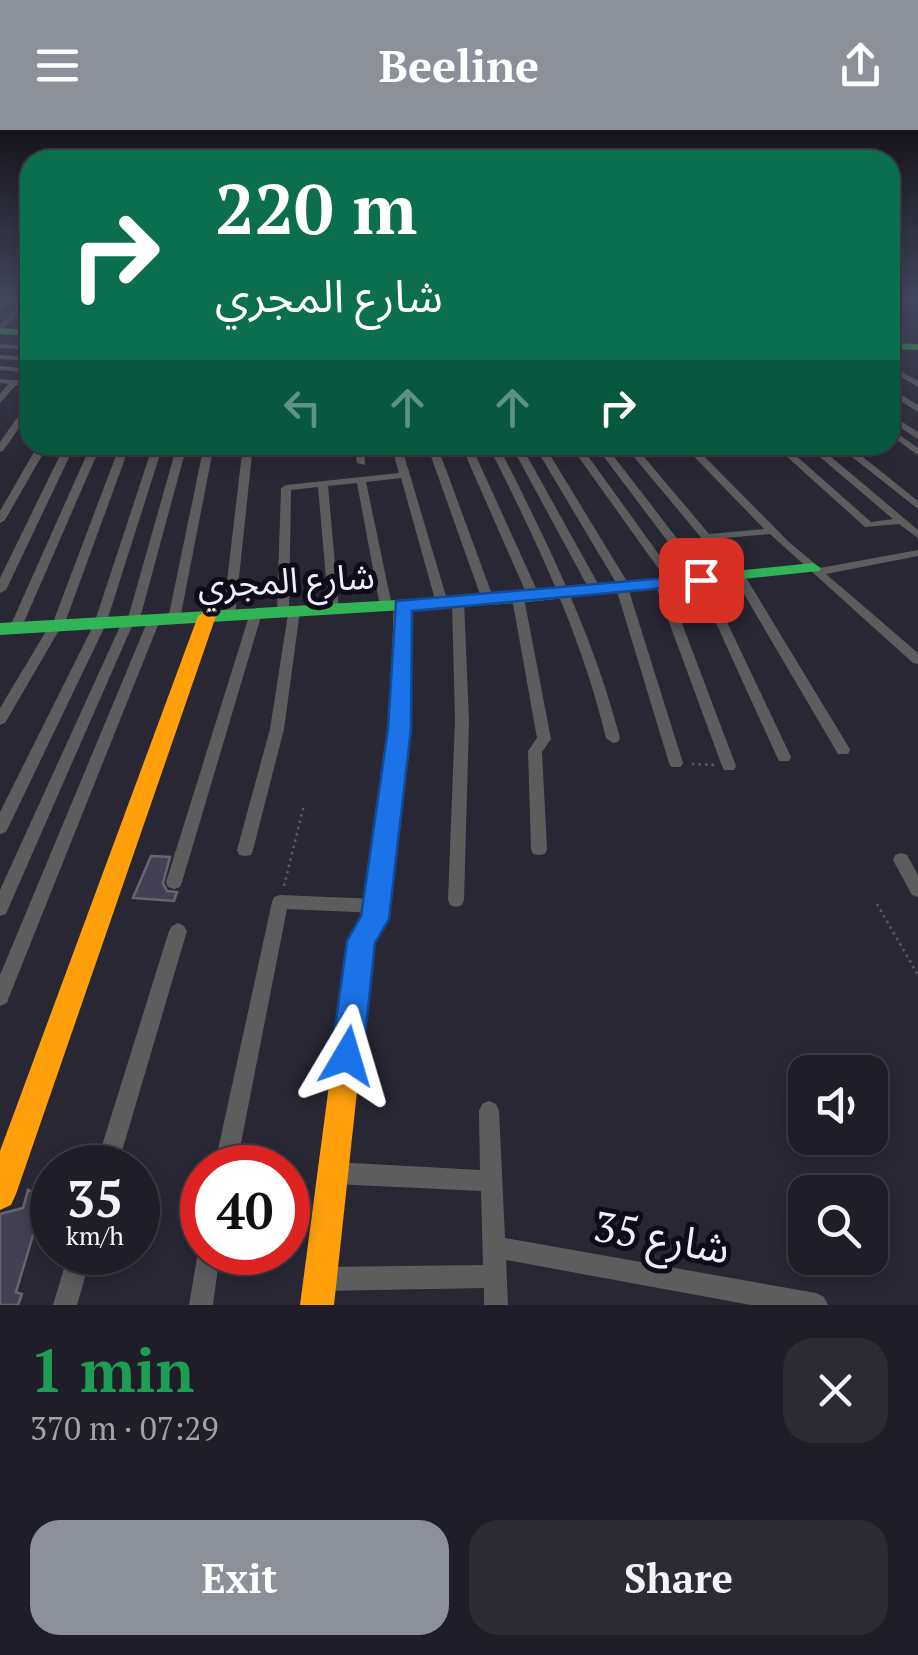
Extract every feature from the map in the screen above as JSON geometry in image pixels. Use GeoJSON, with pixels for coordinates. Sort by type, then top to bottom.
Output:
{"type":"FeatureCollection","features":[{"type":"Feature","properties":{"kind":"street"},"geometry":{"type":"LineString","coordinates":[[0,381],[20,382]]}},
{"type":"Feature","properties":{"kind":"street"},"geometry":{"type":"LineString","coordinates":[[0,400],[14,382]]}},
{"type":"Feature","properties":{"kind":"street"},"geometry":{"type":"LineString","coordinates":[[0,449],[20,420]]}},
{"type":"Feature","properties":{"kind":"street"},"geometry":{"type":"LineString","coordinates":[[0,520],[37,455]]}},
{"type":"Feature","properties":{"kind":"street"},"geometry":{"type":"LineString","coordinates":[[0,590],[65,455]]}},
{"type":"Feature","properties":{"kind":"street"},"geometry":{"type":"LineString","coordinates":[[6,631],[91,455]]}},
{"type":"Feature","properties":{"kind":"street"},"geometry":{"type":"LineString","coordinates":[[0,720],[55,628],[121,455]]}},
{"type":"Feature","properties":{"kind":"street"},"geometry":{"type":"LineString","coordinates":[[0,828],[100,624],[155,455]]}},
{"type":"Feature","properties":{"kind":"street"},"geometry":{"type":"LineString","coordinates":[[0,909],[147,621],[180,455]]}},
{"type":"Feature","properties":{"kind":"street"},"geometry":{"type":"LineString","coordinates":[[0,997],[147,621],[205,455]]}},
{"type":"Feature","properties":{"kind":"street"},"geometry":{"type":"LineString","coordinates":[[230,615],[247,455]]}},
{"type":"Feature","properties":{"kind":"street"},"geometry":{"type":"LineString","coordinates":[[361,455],[362,462]]}},
{"type":"Feature","properties":{"kind":"street"},"geometry":{"type":"LineString","coordinates":[[399,455],[450,603],[462,721],[456,900]]}},
{"type":"Feature","properties":{"kind":"street"},"geometry":{"type":"LineString","coordinates":[[436,455],[488,600]]}},
{"type":"Feature","properties":{"kind":"street"},"geometry":{"type":"LineString","coordinates":[[470,455],[526,598],[544,738],[535,751],[538,849]]}},
{"type":"Feature","properties":{"kind":"street"},"geometry":{"type":"LineString","coordinates":[[497,455],[568,594],[595,662],[613,738]]}},
{"type":"Feature","properties":{"kind":"street"},"geometry":{"type":"LineString","coordinates":[[521,455],[596,591]]}},
{"type":"Feature","properties":{"kind":"street"},"geometry":{"type":"LineString","coordinates":[[545,455],[624,588],[676,763]]}},
{"type":"Feature","properties":{"kind":"street"},"geometry":{"type":"LineString","coordinates":[[581,455],[668,584],[728,766]]}},
{"type":"Feature","properties":{"kind":"street"},"geometry":{"type":"LineString","coordinates":[[608,455],[702,580],[784,757]]}},
{"type":"Feature","properties":{"kind":"street"},"geometry":{"type":"LineString","coordinates":[[637,455],[739,576],[843,750]]}},
{"type":"Feature","properties":{"kind":"street"},"geometry":{"type":"LineString","coordinates":[[698,455],[772,531],[918,660]]}},
{"type":"Feature","properties":{"kind":"street"},"geometry":{"type":"LineString","coordinates":[[790,455],[869,524],[902,521]]}},
{"type":"Feature","properties":{"kind":"street"},"geometry":{"type":"LineString","coordinates":[[823,455],[918,534]]}},
{"type":"Feature","properties":{"kind":"street"},"geometry":{"type":"LineString","coordinates":[[854,455],[918,506]]}},
{"type":"Feature","properties":{"kind":"street"},"geometry":{"type":"LineString","coordinates":[[245,850],[277,729],[289,612],[285,489],[404,475]]}},
{"type":"Feature","properties":{"kind":"street"},"geometry":{"type":"LineString","coordinates":[[317,1305],[361,941],[375,919],[399,729],[394,606],[360,479]]}},
{"type":"Feature","properties":{"kind":"street"},"geometry":{"type":"LineString","coordinates":[[323,483],[333,609]]}},
{"type":"Feature","properties":{"kind":"street"},"geometry":{"type":"LineString","coordinates":[[706,537],[772,531]]}},
{"type":"Feature","properties":{"kind":"street"},"geometry":{"type":"LineString","coordinates":[[816,570],[918,553]]}},
{"type":"Feature","properties":{"kind":"street","name":"شارع المجري"},"geometry":{"type":"LineString","coordinates":[[6,631],[526,598],[816,570]]}},
{"type":"Feature","properties":{"kind":"street"},"geometry":{"type":"LineString","coordinates":[[174,882],[256,614]]}},
{"type":"Feature","properties":{"kind":"street"},"geometry":{"type":"LineString","coordinates":[[0,1194],[207,616]]}},
{"type":"Feature","properties":{"kind":"street"},"geometry":{"type":"LineString","coordinates":[[901,860],[918,890]]}},
{"type":"Feature","properties":{"kind":"street"},"geometry":{"type":"LineString","coordinates":[[229,1145],[280,902],[377,906]]}},
{"type":"Feature","properties":{"kind":"street"},"geometry":{"type":"LineString","coordinates":[[113,1145],[178,932]]}},
{"type":"Feature","properties":{"kind":"street"},"geometry":{"type":"LineString","coordinates":[[490,1111],[496,1305]]}},
{"type":"Feature","properties":{"kind":"street"},"geometry":{"type":"LineString","coordinates":[[333,1172],[492,1181]]}},
{"type":"Feature","properties":{"kind":"street","name":"شارع 35"},"geometry":{"type":"LineString","coordinates":[[494,1247],[803,1303]]}},
{"type":"Feature","properties":{"kind":"street"},"geometry":{"type":"LineString","coordinates":[[65,1305],[74,1275]]}},
{"type":"Feature","properties":{"kind":"street"},"geometry":{"type":"LineString","coordinates":[[200,1305],[205,1275]]}},
{"type":"Feature","properties":{"kind":"street"},"geometry":{"type":"LineString","coordinates":[[320,1279],[495,1276]]}},
{"type":"Feature","properties":{"kind":"path"},"geometry":{"type":"LineString","coordinates":[[676,763],[728,766]]}},
{"type":"Feature","properties":{"kind":"path"},"geometry":{"type":"LineString","coordinates":[[280,902],[304,805]]}},
{"type":"Feature","properties":{"kind":"path"},"geometry":{"type":"LineString","coordinates":[[877,904],[918,975]]}},
{"type":"Feature","properties":{"kind":"building"},"geometry":{"type":"Polygon","coordinates":[[[151,856],[170,857],[163,883],[167,891],[177,892],[174,901],[133,898],[151,856]]]}},
{"type":"Feature","properties":{"kind":"building"},"geometry":{"type":"Polygon","coordinates":[[[28,1190],[30,1245],[16,1292],[22,1294],[18,1305],[0,1305],[0,1214],[23,1208],[28,1190]]]}},
{"type":"Feature","properties":{"kind":"traffic: fast"},"geometry":{"type":"LineString","coordinates":[[0,629],[518,598],[813,568]]}},
{"type":"Feature","properties":{"kind":"traffic: slow"},"geometry":{"type":"LineString","coordinates":[[317,1305],[361,941],[375,919],[399,729],[403,606]]}},
{"type":"Feature","properties":{"kind":"traffic: slow"},"geometry":{"type":"LineString","coordinates":[[0,1194],[207,616]]}},
{"type":"Feature","properties":{"kind":"route"},"geometry":{"type":"LineString","coordinates":[[347,1056],[361,941],[375,919],[399,729],[403,606],[701,580]]}}]}
